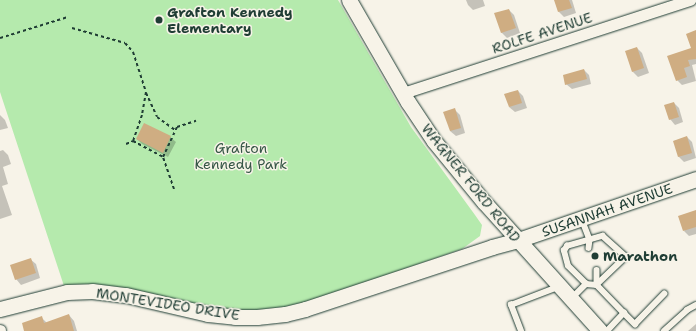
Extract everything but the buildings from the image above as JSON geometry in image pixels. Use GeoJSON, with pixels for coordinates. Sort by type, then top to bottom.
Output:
{"type":"FeatureCollection","features":[{"type":"Feature","properties":{"kind":"street","name":"WAGNER FORD ROAD"},"geometry":{"type":"LineString","coordinates":[[349,0],[403,93],[434,141],[518,240],[600,331]]}},
{"type":"Feature","properties":{"kind":"street","name":"ROLFE AVENUE"},"geometry":{"type":"LineString","coordinates":[[403,93],[690,0]]}},
{"type":"Feature","properties":{"kind":"street","name":"SUSANNAH AVENUE"},"geometry":{"type":"LineString","coordinates":[[518,240],[696,179]]}},
{"type":"Feature","properties":{"kind":"street","name":"MONTEVIDEO DRIVE"},"geometry":{"type":"LineString","coordinates":[[0,310],[67,292],[92,291],[126,295],[208,314],[235,318],[257,318],[285,314],[313,307],[492,247],[518,240]]}},
{"type":"Feature","properties":{"kind":"lane"},"geometry":{"type":"LineString","coordinates":[[582,218],[590,240],[590,248]]}},
{"type":"Feature","properties":{"kind":"lane"},"geometry":{"type":"LineString","coordinates":[[597,285],[626,257],[603,236],[567,246],[564,251],[568,266],[586,284],[597,285],[635,324],[664,294]]}},
{"type":"Feature","properties":{"kind":"lane"},"geometry":{"type":"LineString","coordinates":[[597,270],[597,285]]}},
{"type":"Feature","properties":{"kind":"lane"},"geometry":{"type":"LineString","coordinates":[[571,299],[586,284]]}},
{"type":"Feature","properties":{"kind":"lane"},"geometry":{"type":"LineString","coordinates":[[521,331],[511,305],[560,286]]}},
{"type":"Feature","properties":{"kind":"lane"},"geometry":{"type":"LineString","coordinates":[[664,331],[687,310],[696,305]]}},
{"type":"Feature","properties":{"kind":"lane"},"geometry":{"type":"LineString","coordinates":[[607,331],[624,313]]}},
{"type":"Feature","properties":{"kind":"path"},"geometry":{"type":"LineString","coordinates":[[0,38],[68,17]]}},
{"type":"Feature","properties":{"kind":"path"},"geometry":{"type":"LineString","coordinates":[[72,28],[125,43],[133,52],[146,92],[157,117],[175,130]]}},
{"type":"Feature","properties":{"kind":"path"},"geometry":{"type":"LineString","coordinates":[[126,144],[133,141],[142,115],[146,92]]}},
{"type":"Feature","properties":{"kind":"path"},"geometry":{"type":"LineString","coordinates":[[162,157],[177,127],[196,121]]}},
{"type":"Feature","properties":{"kind":"path"},"geometry":{"type":"LineString","coordinates":[[133,141],[162,157],[174,189]]}},
{"type":"Feature","properties":{"kind":"green space","name":"Grafton Kennedy Park"},"geometry":{"type":"Polygon","coordinates":[[[0,0],[338,0],[411,127],[482,225],[480,236],[462,249],[312,301],[270,311],[229,311],[64,286],[0,92],[0,0]]]}},
{"type":"Feature","properties":{"kind":"place","name":"Grafton Kennedy Elementary"},"geometry":{"type":"Point","coordinates":[159,20]}},
{"type":"Feature","properties":{"kind":"place","name":"Marathon"},"geometry":{"type":"Point","coordinates":[595,256]}}]}
